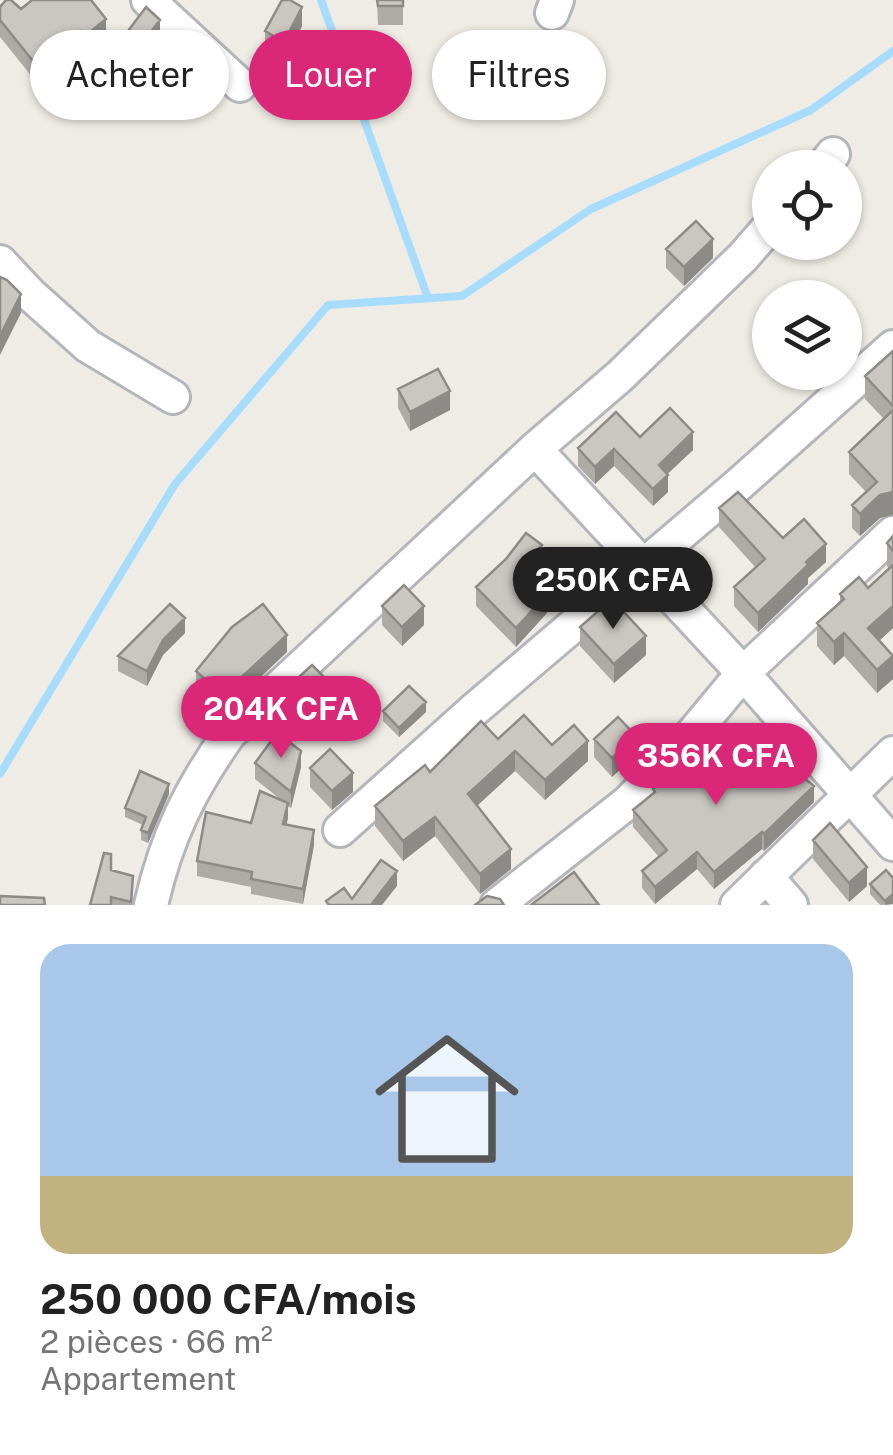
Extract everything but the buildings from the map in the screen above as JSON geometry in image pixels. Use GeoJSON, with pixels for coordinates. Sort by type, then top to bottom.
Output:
{"type":"FeatureCollection","features":[{"type":"Feature","properties":{"kind":"street"},"geometry":{"type":"LineString","coordinates":[[148,0],[240,85]]}},
{"type":"Feature","properties":{"kind":"street"},"geometry":{"type":"LineString","coordinates":[[151,905],[195,782],[230,733],[535,449],[620,376],[752,247]]}},
{"type":"Feature","properties":{"kind":"street"},"geometry":{"type":"LineString","coordinates":[[0,262],[88,346],[174,398]]}},
{"type":"Feature","properties":{"kind":"street"},"geometry":{"type":"LineString","coordinates":[[340,830],[475,708],[893,347]]}},
{"type":"Feature","properties":{"kind":"street"},"geometry":{"type":"LineString","coordinates":[[535,449],[743,673],[893,844]]}},
{"type":"Feature","properties":{"kind":"street"},"geometry":{"type":"LineString","coordinates":[[497,905],[627,803],[674,756],[743,673],[893,534]]}},
{"type":"Feature","properties":{"kind":"street"},"geometry":{"type":"LineString","coordinates":[[737,905],[893,753]]}},
{"type":"Feature","properties":{"kind":"street"},"geometry":{"type":"LineString","coordinates":[[766,876],[790,905]]}},
{"type":"Feature","properties":{"kind":"waterway"},"geometry":{"type":"LineString","coordinates":[[321,0],[428,298]]}},
{"type":"Feature","properties":{"kind":"waterway"},"geometry":{"type":"LineString","coordinates":[[0,774],[175,484],[328,305],[462,296],[591,209],[811,110],[893,51]]}}]}
